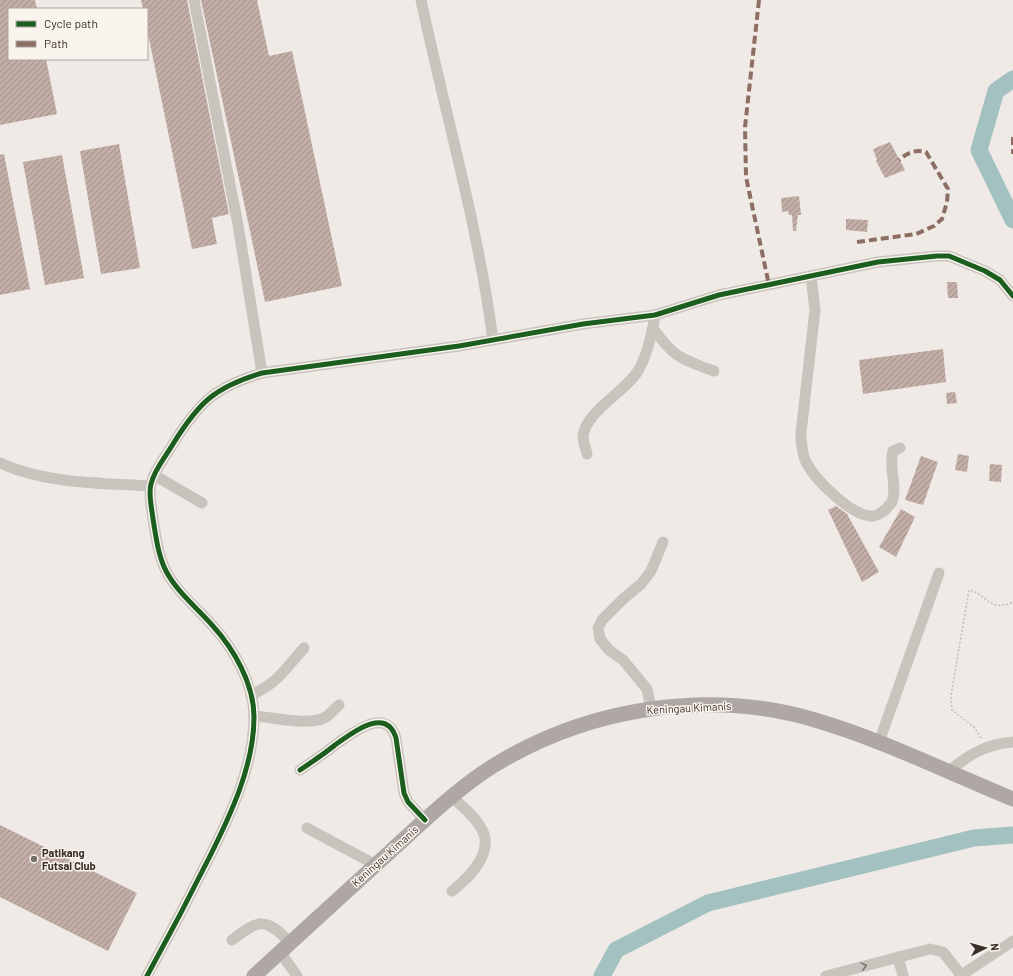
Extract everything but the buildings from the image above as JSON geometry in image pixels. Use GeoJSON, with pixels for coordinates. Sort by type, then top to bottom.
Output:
{"type":"FeatureCollection","features":[{"type":"Feature","properties":{"kind":"main road","name":"Keningau Kimanis"},"geometry":{"type":"LineString","coordinates":[[254,976],[425,820],[490,767],[536,742],[562,731],[603,718],[651,708],[732,704],[762,708],[815,720],[879,742],[1009,798]]}},
{"type":"Feature","properties":{"kind":"street"},"geometry":{"type":"LineString","coordinates":[[194,0],[238,225],[262,374]]}},
{"type":"Feature","properties":{"kind":"street"},"geometry":{"type":"LineString","coordinates":[[421,0],[458,157],[489,308],[493,340]]}},
{"type":"Feature","properties":{"kind":"street"},"geometry":{"type":"LineString","coordinates":[[147,976],[186,904],[232,812],[252,744],[254,716],[251,695],[239,663],[227,643],[193,606],[165,570],[159,554],[156,538],[152,480],[185,425],[200,405],[216,391],[242,379],[262,374],[493,340],[583,324],[655,315],[719,295],[878,262],[949,256],[984,271],[1000,280],[1013,296]]}},
{"type":"Feature","properties":{"kind":"street"},"geometry":{"type":"LineString","coordinates":[[811,276],[815,310],[801,433],[802,448],[806,463],[835,496],[859,514],[872,517],[883,512],[892,502],[893,488],[891,456],[894,451],[900,448]]}},
{"type":"Feature","properties":{"kind":"street"},"geometry":{"type":"LineString","coordinates":[[587,454],[583,437],[585,428],[597,412],[638,371],[651,340],[655,315]]}},
{"type":"Feature","properties":{"kind":"street"},"geometry":{"type":"LineString","coordinates":[[653,328],[667,348],[679,358],[714,371]]}},
{"type":"Feature","properties":{"kind":"street"},"geometry":{"type":"LineString","coordinates":[[0,463],[23,472],[64,479],[152,480],[202,503]]}},
{"type":"Feature","properties":{"kind":"street"},"geometry":{"type":"LineString","coordinates":[[651,708],[647,688],[623,660],[609,650],[600,639],[598,628],[602,620],[641,584],[651,571],[663,542]]}},
{"type":"Feature","properties":{"kind":"street"},"geometry":{"type":"LineString","coordinates":[[879,742],[939,573]]}},
{"type":"Feature","properties":{"kind":"street"},"geometry":{"type":"LineString","coordinates":[[251,695],[266,688],[278,678],[304,648]]}},
{"type":"Feature","properties":{"kind":"street"},"geometry":{"type":"LineString","coordinates":[[254,716],[297,720],[318,719],[327,716],[339,705]]}},
{"type":"Feature","properties":{"kind":"street"},"geometry":{"type":"LineString","coordinates":[[300,770],[363,726],[376,723],[386,724],[394,730],[404,793],[408,802],[425,820]]}},
{"type":"Feature","properties":{"kind":"street"},"geometry":{"type":"LineString","coordinates":[[948,772],[974,751],[987,746],[1013,742]]}},
{"type":"Feature","properties":{"kind":"street"},"geometry":{"type":"LineString","coordinates":[[452,798],[468,812],[479,825],[485,838],[483,855],[474,870],[452,891]]}},
{"type":"Feature","properties":{"kind":"street"},"geometry":{"type":"LineString","coordinates":[[307,828],[376,865]]}},
{"type":"Feature","properties":{"kind":"street"},"geometry":{"type":"LineString","coordinates":[[232,940],[254,925],[269,924],[277,929],[297,976]]}},
{"type":"Feature","properties":{"kind":"street"},"geometry":{"type":"LineString","coordinates":[[826,976],[930,949],[938,949],[943,952],[960,976],[1013,941]]}},
{"type":"Feature","properties":{"kind":"street"},"geometry":{"type":"LineString","coordinates":[[898,957],[903,976]]}},
{"type":"Feature","properties":{"kind":"path"},"geometry":{"type":"LineString","coordinates":[[987,746],[974,727],[952,710],[950,696],[969,590],[977,592],[988,603],[997,605],[1013,602]]}},
{"type":"Feature","properties":{"kind":"waterway"},"geometry":{"type":"LineString","coordinates":[[1013,79],[996,91],[979,150],[1013,220]]}},
{"type":"Feature","properties":{"kind":"waterway"},"geometry":{"type":"LineString","coordinates":[[602,976],[616,950],[708,903],[974,838],[1013,835]]}},
{"type":"Feature","properties":{"kind":"marked path"},"geometry":{"type":"LineString","coordinates":[[759,0],[745,127],[746,177],[769,285]]}},
{"type":"Feature","properties":{"kind":"marked path"},"geometry":{"type":"LineString","coordinates":[[1013,137],[1013,154]]}},
{"type":"Feature","properties":{"kind":"marked path"},"geometry":{"type":"LineString","coordinates":[[857,242],[916,234],[934,226],[942,219],[947,202],[948,189],[926,152],[911,152],[899,160]]}},
{"type":"Feature","properties":{"kind":"cycle path"},"geometry":{"type":"LineString","coordinates":[[147,976],[226,823],[246,771],[253,735],[253,705],[247,680],[235,656],[220,634],[181,593],[166,571],[161,559],[150,502],[151,484],[157,468],[191,417],[210,398],[232,384],[262,373],[459,346],[583,324],[655,315],[719,295],[878,262],[949,256],[985,271],[1000,280],[1013,296]]}},
{"type":"Feature","properties":{"kind":"cycle path"},"geometry":{"type":"LineString","coordinates":[[300,770],[359,729],[377,723],[384,724],[391,728],[396,738],[404,793],[408,802],[425,820]]}},
{"type":"Feature","properties":{"kind":"place","name":"Patikang Futsal Club"},"geometry":{"type":"Point","coordinates":[34,859]}}]}
